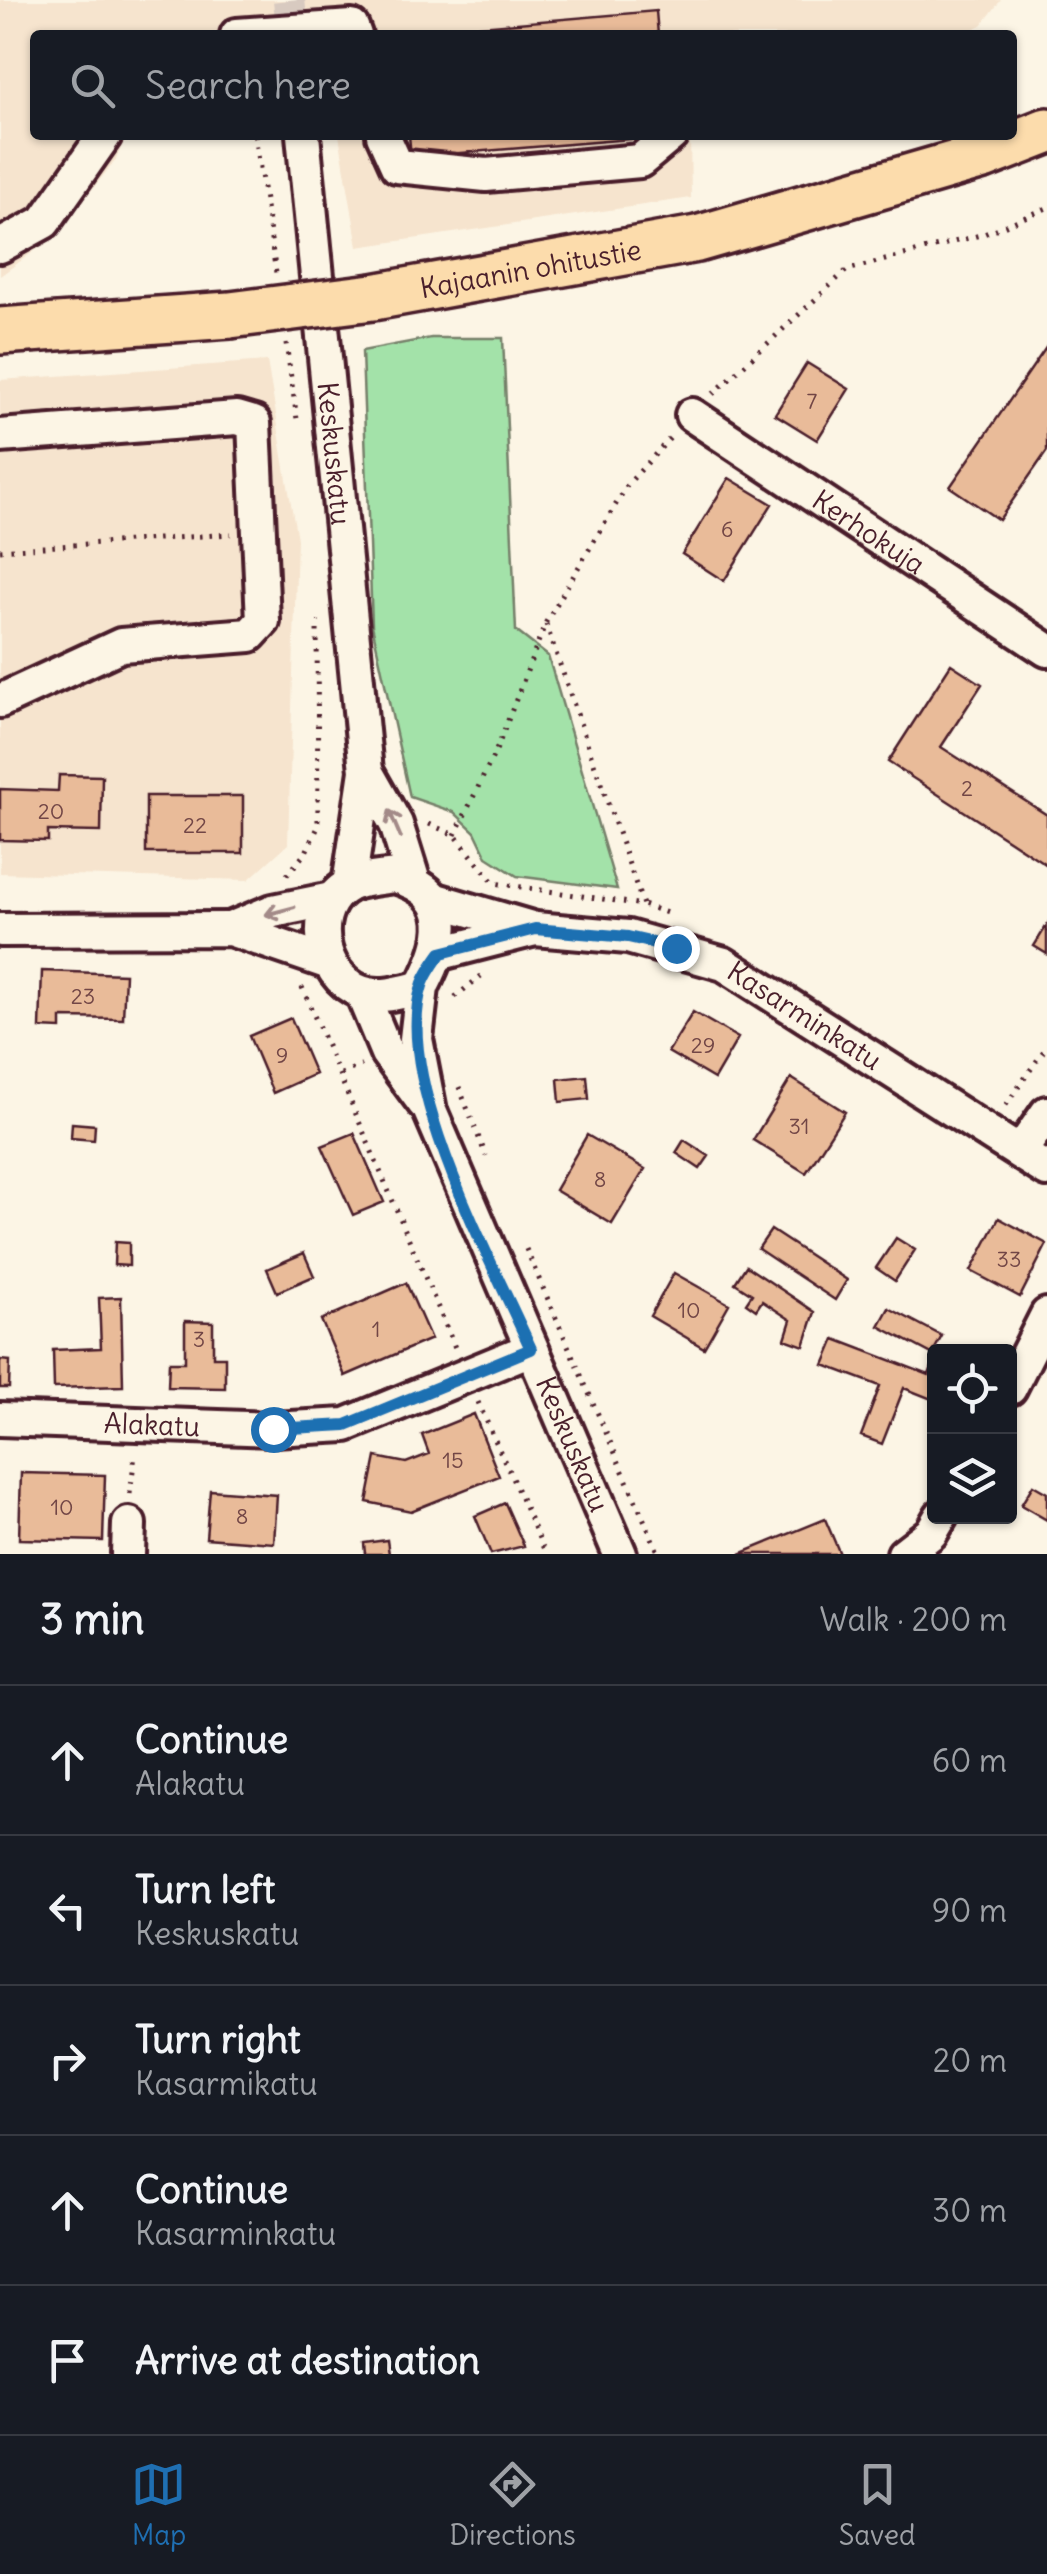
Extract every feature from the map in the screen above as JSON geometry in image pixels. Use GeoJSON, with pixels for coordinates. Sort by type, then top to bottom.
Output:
{"type":"FeatureCollection","features":[{"type":"Feature","properties":{"kind":"highway","name":"Kajaanin ohitustie"},"geometry":{"type":"LineString","coordinates":[[0,331],[230,316],[373,298],[697,239],[983,156],[1047,130]]}},
{"type":"Feature","properties":{"kind":"street"},"geometry":{"type":"LineString","coordinates":[[309,30],[353,30]]}},
{"type":"Feature","properties":{"kind":"street"},"geometry":{"type":"LineString","coordinates":[[0,246],[44,222],[101,140]]}},
{"type":"Feature","properties":{"kind":"street","name":"Keskuskatu"},"geometry":{"type":"LineString","coordinates":[[303,140],[366,771],[340,892]]}},
{"type":"Feature","properties":{"kind":"street"},"geometry":{"type":"LineString","coordinates":[[385,140],[396,166],[486,175],[640,161],[665,140]]}},
{"type":"Feature","properties":{"kind":"street","name":"Kerhokuja"},"geometry":{"type":"LineString","coordinates":[[692,415],[1047,650]]}},
{"type":"Feature","properties":{"kind":"street"},"geometry":{"type":"LineString","coordinates":[[0,436],[237,418],[254,422],[264,620],[250,634],[122,644],[0,701]]}},
{"type":"Feature","properties":{"kind":"street","name":"Keskuskatu"},"geometry":{"type":"LineString","coordinates":[[366,771],[396,824],[424,890]]}},
{"type":"Feature","properties":{"kind":"street"},"geometry":{"type":"LineString","coordinates":[[230,929],[272,911],[395,876],[535,929]]}},
{"type":"Feature","properties":{"kind":"street"},"geometry":{"type":"LineString","coordinates":[[340,892],[320,931],[330,963],[344,981],[362,992],[391,994],[422,986],[441,953],[440,920],[424,890]]}},
{"type":"Feature","properties":{"kind":"street"},"geometry":{"type":"LineString","coordinates":[[0,930],[230,929],[330,963]]}},
{"type":"Feature","properties":{"kind":"street"},"geometry":{"type":"LineString","coordinates":[[441,953],[535,929]]}},
{"type":"Feature","properties":{"kind":"street","name":"Kasarminkatu"},"geometry":{"type":"LineString","coordinates":[[535,929],[628,937],[724,964],[1034,1161]]}},
{"type":"Feature","properties":{"kind":"street","name":"Keskuskatu"},"geometry":{"type":"LineString","coordinates":[[422,986],[416,1040],[430,1111],[620,1554]]}},
{"type":"Feature","properties":{"kind":"street","name":"Keskuskatu"},"geometry":{"type":"LineString","coordinates":[[362,992],[387,1054],[430,1111]]}},
{"type":"Feature","properties":{"kind":"street"},"geometry":{"type":"LineString","coordinates":[[1034,1161],[1047,1114]]}},
{"type":"Feature","properties":{"kind":"street"},"geometry":{"type":"LineString","coordinates":[[1017,1374],[1047,1316]]}},
{"type":"Feature","properties":{"kind":"street","name":"Alakatu"},"geometry":{"type":"LineString","coordinates":[[0,1419],[273,1429],[346,1425],[531,1349]]}},
{"type":"Feature","properties":{"kind":"street"},"geometry":{"type":"LineString","coordinates":[[904,1554],[931,1533],[936,1524]]}},
{"type":"Feature","properties":{"kind":"path"},"geometry":{"type":"LineString","coordinates":[[455,836],[498,746],[546,622],[628,484],[692,415],[847,270],[984,234],[1047,208]]}},
{"type":"Feature","properties":{"kind":"path"},"geometry":{"type":"LineString","coordinates":[[0,550],[235,534],[260,527]]}},
{"type":"Feature","properties":{"kind":"path"},"geometry":{"type":"LineString","coordinates":[[546,622],[643,905]]}},
{"type":"Feature","properties":{"kind":"path"},"geometry":{"type":"LineString","coordinates":[[448,1009],[457,993],[488,971]]}},
{"type":"Feature","properties":{"kind":"path"},"geometry":{"type":"LineString","coordinates":[[297,975],[467,1378],[546,1554]]}},
{"type":"Feature","properties":{"kind":"path"},"geometry":{"type":"LineString","coordinates":[[1006,1105],[1047,1046]]}},
{"type":"Feature","properties":{"kind":"path"},"geometry":{"type":"LineString","coordinates":[[454,1075],[492,1170]]}},
{"type":"Feature","properties":{"kind":"path"},"geometry":{"type":"LineString","coordinates":[[524,1243],[660,1554]]}},
{"type":"Feature","properties":{"kind":"path"},"geometry":{"type":"LineString","coordinates":[[128,1539],[139,1422]]}},
{"type":"Feature","properties":{"kind":"shaded area"},"geometry":{"type":"Polygon","coordinates":[[[0,0],[1001,0],[982,25],[970,30],[30,30],[30,140],[124,140],[116,160],[52,238],[0,276],[0,0]]]}},
{"type":"Feature","properties":{"kind":"shaded area"},"geometry":{"type":"Polygon","coordinates":[[[340,140],[690,140],[691,198],[358,247],[340,140]]]}},
{"type":"Feature","properties":{"kind":"shaded area"},"geometry":{"type":"Polygon","coordinates":[[[267,361],[297,539],[288,844],[248,880],[0,873],[0,380],[267,361]]]}},
{"type":"Feature","properties":{"kind":"green space"},"geometry":{"type":"Polygon","coordinates":[[[431,338],[503,338],[516,631],[548,656],[617,889],[517,876],[487,857],[475,832],[454,812],[410,797],[372,625],[362,351],[431,338]]]}},
{"type":"Feature","properties":{"kind":"building"},"geometry":{"type":"Polygon","coordinates":[[[656,11],[658,30],[435,30],[656,11]]]}},
{"type":"Feature","properties":{"kind":"building"},"geometry":{"type":"Polygon","coordinates":[[[409,140],[617,140],[411,157],[409,140]]]}},
{"type":"Feature","properties":{"kind":"building"},"geometry":{"type":"Polygon","coordinates":[[[1047,346],[1047,451],[999,520],[950,487],[1047,346]]]}},
{"type":"Feature","properties":{"kind":"building"},"geometry":{"type":"Polygon","coordinates":[[[807,363],[849,389],[817,440],[775,414],[807,363]]]}},
{"type":"Feature","properties":{"kind":"building"},"geometry":{"type":"Polygon","coordinates":[[[729,478],[772,504],[724,581],[682,554],[729,478]]]}},
{"type":"Feature","properties":{"kind":"building"},"geometry":{"type":"Polygon","coordinates":[[[951,664],[982,684],[941,747],[1047,815],[1047,865],[888,762],[951,664]]]}},
{"type":"Feature","properties":{"kind":"building"},"geometry":{"type":"Polygon","coordinates":[[[59,775],[102,776],[101,832],[48,831],[48,841],[0,840],[0,789],[58,791],[59,775]]]}},
{"type":"Feature","properties":{"kind":"building"},"geometry":{"type":"Polygon","coordinates":[[[146,796],[243,796],[243,853],[146,853],[146,796]]]}},
{"type":"Feature","properties":{"kind":"building"},"geometry":{"type":"Polygon","coordinates":[[[1047,925],[1047,954],[1034,946],[1047,925]]]}},
{"type":"Feature","properties":{"kind":"building"},"geometry":{"type":"Polygon","coordinates":[[[42,971],[125,974],[123,1019],[61,1018],[61,1029],[40,1028],[42,971]]]}},
{"type":"Feature","properties":{"kind":"building"},"geometry":{"type":"Polygon","coordinates":[[[693,1012],[738,1038],[714,1079],[668,1052],[693,1012]]]}},
{"type":"Feature","properties":{"kind":"building"},"geometry":{"type":"Polygon","coordinates":[[[291,1018],[315,1074],[273,1093],[249,1036],[291,1018]]]}},
{"type":"Feature","properties":{"kind":"building"},"geometry":{"type":"Polygon","coordinates":[[[587,1076],[589,1099],[560,1102],[558,1079],[587,1076]]]}},
{"type":"Feature","properties":{"kind":"building"},"geometry":{"type":"Polygon","coordinates":[[[791,1078],[845,1112],[806,1173],[753,1140],[791,1078]]]}},
{"type":"Feature","properties":{"kind":"building"},"geometry":{"type":"Polygon","coordinates":[[[72,1123],[95,1125],[94,1140],[71,1138],[72,1123]]]}},
{"type":"Feature","properties":{"kind":"building"},"geometry":{"type":"Polygon","coordinates":[[[354,1133],[384,1202],[353,1215],[322,1146],[354,1133]]]}},
{"type":"Feature","properties":{"kind":"building"},"geometry":{"type":"Polygon","coordinates":[[[587,1135],[645,1169],[612,1224],[555,1190],[587,1135]]]}},
{"type":"Feature","properties":{"kind":"building"},"geometry":{"type":"Polygon","coordinates":[[[684,1140],[709,1156],[700,1169],[676,1153],[684,1140]]]}},
{"type":"Feature","properties":{"kind":"building"},"geometry":{"type":"Polygon","coordinates":[[[999,1218],[1047,1244],[1020,1297],[971,1271],[999,1218]]]}},
{"type":"Feature","properties":{"kind":"building"},"geometry":{"type":"Polygon","coordinates":[[[771,1230],[847,1280],[835,1300],[758,1249],[771,1230]]]}},
{"type":"Feature","properties":{"kind":"building"},"geometry":{"type":"Polygon","coordinates":[[[896,1238],[915,1250],[895,1281],[876,1268],[896,1238]]]}},
{"type":"Feature","properties":{"kind":"building"},"geometry":{"type":"Polygon","coordinates":[[[115,1242],[129,1243],[129,1266],[114,1265],[115,1242]]]}},
{"type":"Feature","properties":{"kind":"building"},"geometry":{"type":"Polygon","coordinates":[[[304,1253],[314,1276],[277,1292],[267,1269],[304,1253]]]}},
{"type":"Feature","properties":{"kind":"building"},"geometry":{"type":"Polygon","coordinates":[[[746,1266],[815,1312],[804,1346],[785,1339],[791,1320],[762,1301],[756,1310],[746,1303],[752,1294],[735,1283],[746,1266]]]}},
{"type":"Feature","properties":{"kind":"building"},"geometry":{"type":"Polygon","coordinates":[[[674,1273],[729,1304],[704,1348],[650,1316],[674,1273]]]}},
{"type":"Feature","properties":{"kind":"building"},"geometry":{"type":"Polygon","coordinates":[[[406,1283],[431,1339],[345,1376],[321,1320],[406,1283]]]}},
{"type":"Feature","properties":{"kind":"building"},"geometry":{"type":"Polygon","coordinates":[[[121,1297],[123,1386],[54,1388],[53,1350],[101,1348],[99,1298],[121,1297]]]}},
{"type":"Feature","properties":{"kind":"building"},"geometry":{"type":"Polygon","coordinates":[[[889,1308],[942,1336],[938,1344],[927,1344],[927,1351],[879,1326],[889,1308]]]}},
{"type":"Feature","properties":{"kind":"building"},"geometry":{"type":"Polygon","coordinates":[[[185,1321],[213,1322],[213,1357],[225,1357],[225,1388],[168,1387],[169,1362],[185,1362],[185,1321]]]}},
{"type":"Feature","properties":{"kind":"building"},"geometry":{"type":"Polygon","coordinates":[[[835,1339],[927,1374],[927,1397],[904,1388],[882,1444],[861,1436],[880,1386],[824,1365],[835,1339]]]}},
{"type":"Feature","properties":{"kind":"building"},"geometry":{"type":"Polygon","coordinates":[[[0,1360],[10,1361],[9,1388],[0,1388],[0,1360]]]}},
{"type":"Feature","properties":{"kind":"building"},"geometry":{"type":"Polygon","coordinates":[[[474,1414],[499,1476],[411,1511],[367,1502],[376,1457],[406,1463],[429,1454],[422,1435],[474,1414]]]}},
{"type":"Feature","properties":{"kind":"building"},"geometry":{"type":"Polygon","coordinates":[[[21,1473],[105,1475],[103,1541],[19,1539],[21,1473]]]}},
{"type":"Feature","properties":{"kind":"building"},"geometry":{"type":"Polygon","coordinates":[[[1033,1485],[1047,1493],[1047,1520],[1021,1505],[1033,1485]]]}},
{"type":"Feature","properties":{"kind":"building"},"geometry":{"type":"Polygon","coordinates":[[[210,1490],[277,1495],[274,1543],[206,1538],[210,1490]]]}},
{"type":"Feature","properties":{"kind":"building"},"geometry":{"type":"Polygon","coordinates":[[[505,1503],[524,1546],[491,1554],[475,1516],[505,1503]]]}},
{"type":"Feature","properties":{"kind":"building"},"geometry":{"type":"Polygon","coordinates":[[[825,1519],[840,1554],[740,1554],[825,1519]]]}},
{"type":"Feature","properties":{"kind":"building"},"geometry":{"type":"Polygon","coordinates":[[[387,1540],[389,1554],[365,1554],[364,1543],[387,1540]]]}},
{"type":"Feature","properties":{"kind":"tunnel"},"geometry":{"type":"LineString","coordinates":[[289,0],[292,30]]}},
{"type":"Feature","properties":{"kind":"route"},"geometry":{"type":"LineString","coordinates":[[273,1429],[346,1425],[531,1349],[430,1111],[416,1040],[422,986],[441,953],[535,929],[628,937],[676,948]]}}]}
